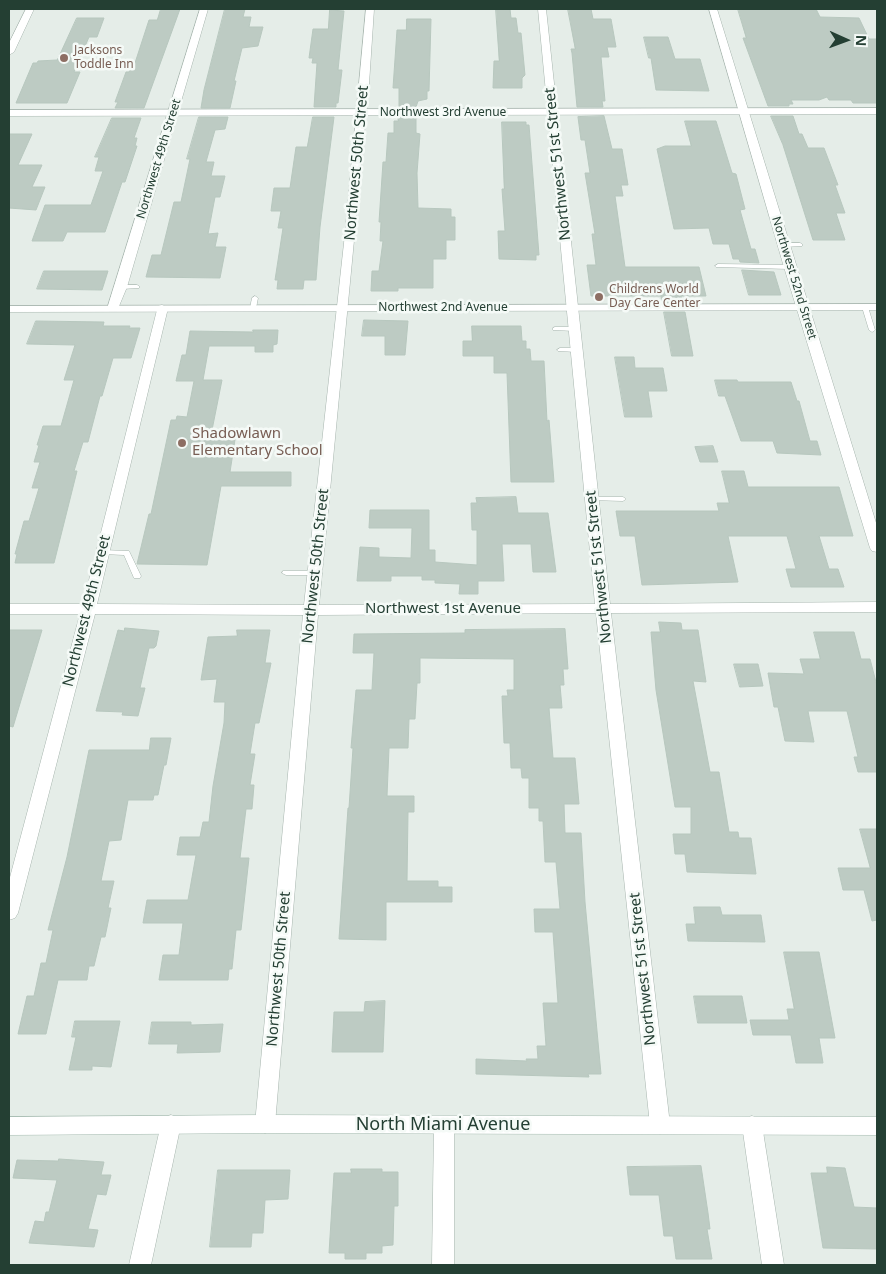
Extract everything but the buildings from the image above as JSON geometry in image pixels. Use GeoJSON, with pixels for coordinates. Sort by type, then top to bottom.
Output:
{"type":"FeatureCollection","features":[{"type":"Feature","properties":{"kind":"street"},"geometry":{"type":"LineString","coordinates":[[9,52],[30,9]]}},
{"type":"Feature","properties":{"kind":"street","name":"Northwest 49th Street"},"geometry":{"type":"LineString","coordinates":[[113,309],[204,9]]}},
{"type":"Feature","properties":{"kind":"street","name":"Northwest 50th Street"},"geometry":{"type":"LineString","coordinates":[[265,1124],[310,610],[343,308],[370,9]]}},
{"type":"Feature","properties":{"kind":"street","name":"Northwest 51st Street"},"geometry":{"type":"LineString","coordinates":[[542,9],[551,113],[573,308],[603,608],[660,1125]]}},
{"type":"Feature","properties":{"kind":"street","name":"Northwest 52nd Street"},"geometry":{"type":"LineString","coordinates":[[713,9],[877,548]]}},
{"type":"Feature","properties":{"kind":"street","name":"Northwest 3rd Avenue"},"geometry":{"type":"LineString","coordinates":[[9,113],[877,111]]}},
{"type":"Feature","properties":{"kind":"street","name":"Northwest 2nd Avenue"},"geometry":{"type":"LineString","coordinates":[[9,309],[162,308],[254,303],[343,308],[877,307]]}},
{"type":"Feature","properties":{"kind":"street","name":"Northwest 49th Street"},"geometry":{"type":"LineString","coordinates":[[9,913],[103,552],[162,308]]}},
{"type":"Feature","properties":{"kind":"street","name":"Northwest 1st Avenue"},"geometry":{"type":"LineString","coordinates":[[9,609],[310,610],[877,607]]}},
{"type":"Feature","properties":{"kind":"street"},"geometry":{"type":"LineString","coordinates":[[140,1265],[171,1124]]}},
{"type":"Feature","properties":{"kind":"street","name":"North Miami Avenue"},"geometry":{"type":"LineString","coordinates":[[9,1126],[171,1124],[877,1126]]}},
{"type":"Feature","properties":{"kind":"street"},"geometry":{"type":"LineString","coordinates":[[443,1265],[444,1125]]}},
{"type":"Feature","properties":{"kind":"street"},"geometry":{"type":"LineString","coordinates":[[752,1125],[773,1265]]}},
{"type":"Feature","properties":{"kind":"lane"},"geometry":{"type":"LineString","coordinates":[[784,246],[800,245]]}},
{"type":"Feature","properties":{"kind":"lane"},"geometry":{"type":"LineString","coordinates":[[718,266],[790,267]]}},
{"type":"Feature","properties":{"kind":"lane"},"geometry":{"type":"LineString","coordinates":[[121,287],[137,287]]}},
{"type":"Feature","properties":{"kind":"lane"},"geometry":{"type":"LineString","coordinates":[[865,307],[872,330]]}},
{"type":"Feature","properties":{"kind":"lane"},"geometry":{"type":"LineString","coordinates":[[555,329],[575,329]]}},
{"type":"Feature","properties":{"kind":"lane"},"geometry":{"type":"LineString","coordinates":[[560,350],[577,350]]}},
{"type":"Feature","properties":{"kind":"lane"},"geometry":{"type":"LineString","coordinates":[[592,499],[623,499]]}},
{"type":"Feature","properties":{"kind":"lane"},"geometry":{"type":"LineString","coordinates":[[103,552],[127,553],[137,576]]}},
{"type":"Feature","properties":{"kind":"lane"},"geometry":{"type":"LineString","coordinates":[[286,573],[314,573]]}},
{"type":"Feature","properties":{"kind":"place","name":"Jacksons Toddle Inn"},"geometry":{"type":"Point","coordinates":[64,58]}},
{"type":"Feature","properties":{"kind":"place","name":"Childrens World Day Care Center"},"geometry":{"type":"Point","coordinates":[599,297]}},
{"type":"Feature","properties":{"kind":"place","name":"Shadowlawn Elementary School"},"geometry":{"type":"Point","coordinates":[182,443]}}]}
